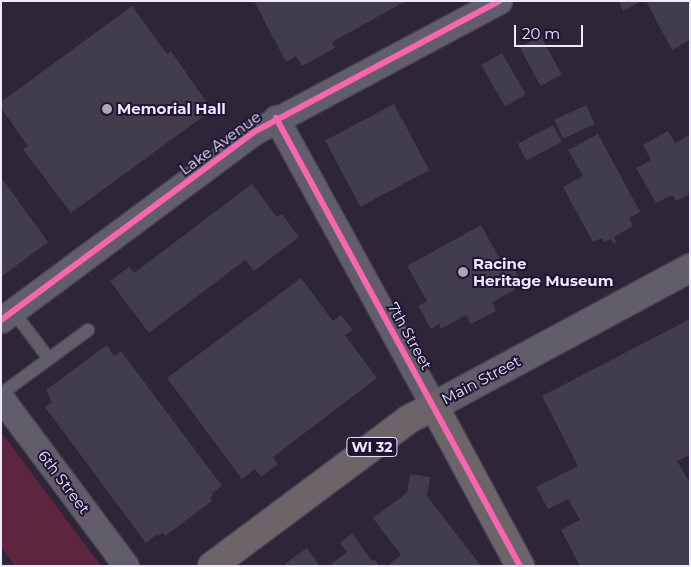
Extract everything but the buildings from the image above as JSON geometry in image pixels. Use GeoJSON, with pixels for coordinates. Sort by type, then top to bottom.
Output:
{"type":"FeatureCollection","features":[{"type":"Feature","properties":{"kind":"main road","name":"Main Street"},"geometry":{"type":"LineString","coordinates":[[212,566],[409,418],[690,268]]}},
{"type":"Feature","properties":{"kind":"main road","name":"7th Street"},"geometry":{"type":"LineString","coordinates":[[434,406],[520,566]]}},
{"type":"Feature","properties":{"kind":"street","name":"Lake Avenue"},"geometry":{"type":"LineString","coordinates":[[7,316],[247,136],[276,118],[499,1]]}},
{"type":"Feature","properties":{"kind":"street","name":"7th Street"},"geometry":{"type":"LineString","coordinates":[[276,118],[434,406]]}},
{"type":"Feature","properties":{"kind":"street","name":"6th Street"},"geometry":{"type":"LineString","coordinates":[[1,398],[126,566]]}},
{"type":"Feature","properties":{"kind":"lane"},"geometry":{"type":"LineString","coordinates":[[7,316],[49,359]]}},
{"type":"Feature","properties":{"kind":"lane"},"geometry":{"type":"LineString","coordinates":[[1,394],[88,330]]}},
{"type":"Feature","properties":{"kind":"shaded area"},"geometry":{"type":"Polygon","coordinates":[[[1,432],[101,566],[15,566],[1,547],[1,432]]]}},
{"type":"Feature","properties":{"kind":"cycle path"},"geometry":{"type":"LineString","coordinates":[[1,320],[254,132],[499,1]]}},
{"type":"Feature","properties":{"kind":"cycle path"},"geometry":{"type":"LineString","coordinates":[[276,118],[520,566]]}},
{"type":"Feature","properties":{"kind":"place","name":"Memorial Hall"},"geometry":{"type":"Point","coordinates":[107,109]}},
{"type":"Feature","properties":{"kind":"place","name":"Racine Heritage Museum"},"geometry":{"type":"Point","coordinates":[463,272]}}]}
